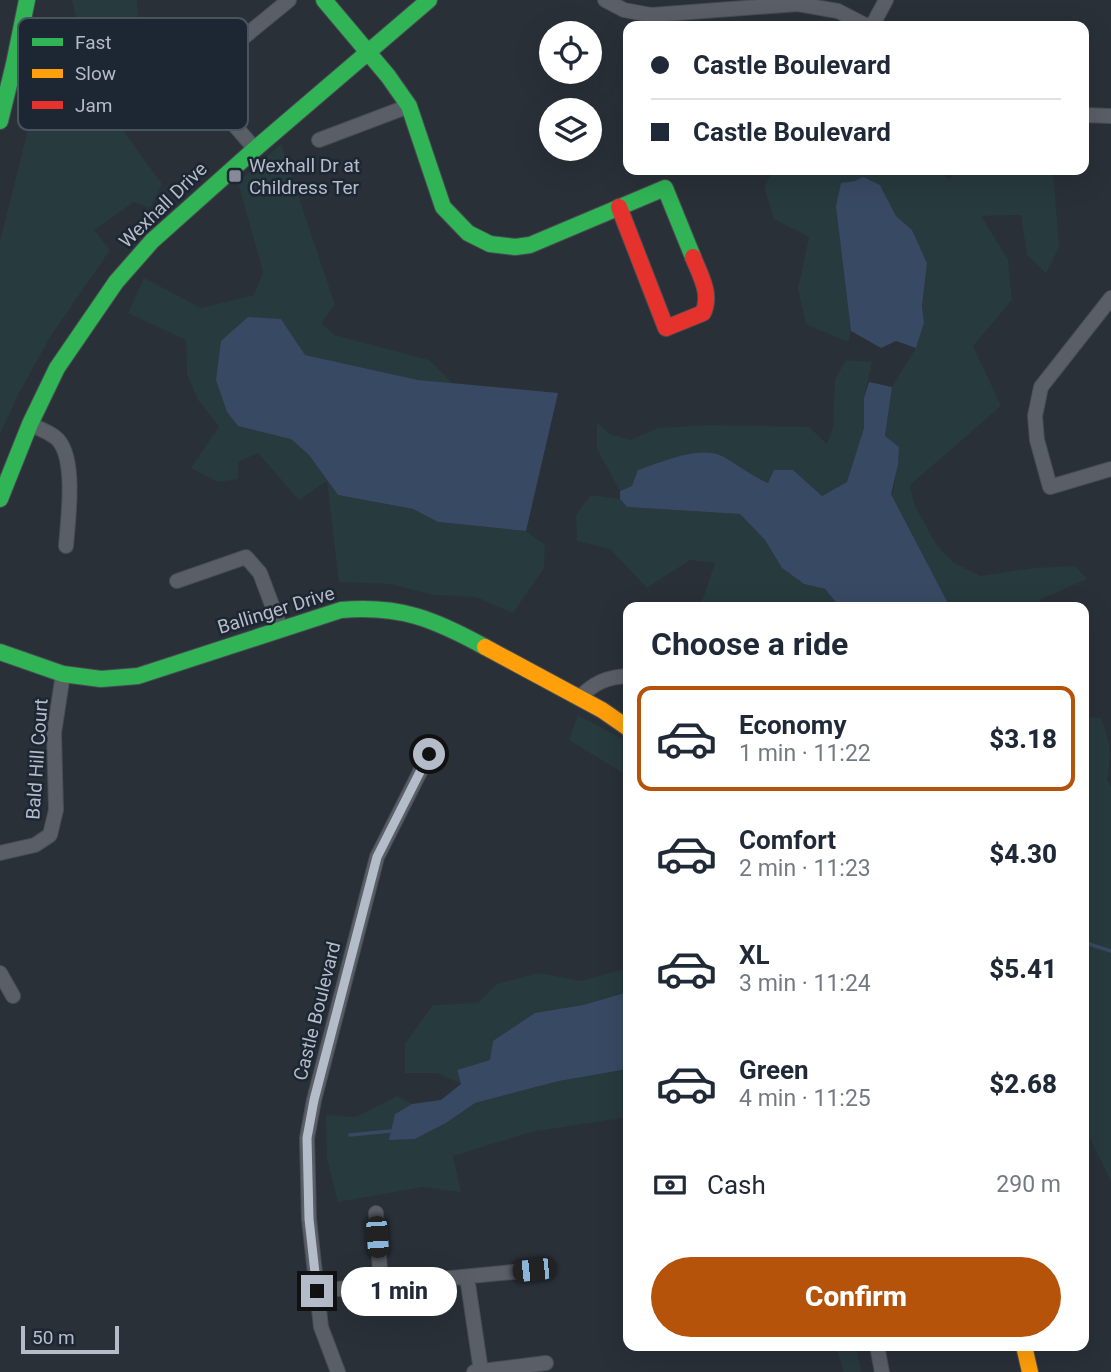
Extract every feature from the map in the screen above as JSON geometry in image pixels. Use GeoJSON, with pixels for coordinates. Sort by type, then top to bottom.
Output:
{"type":"FeatureCollection","features":[{"type":"Feature","properties":{"kind":"main road"},"geometry":{"type":"LineString","coordinates":[[23,18],[27,0]]}},
{"type":"Feature","properties":{"kind":"main road"},"geometry":{"type":"LineString","coordinates":[[324,0],[388,76],[409,106],[443,206],[468,233],[490,244],[514,247],[530,245],[619,207],[665,188],[706,290],[707,305],[703,313],[666,328],[619,207]]}},
{"type":"Feature","properties":{"kind":"main road","name":"Wexhall Drive"},"geometry":{"type":"LineString","coordinates":[[0,499],[57,368],[116,282],[152,241],[367,51],[429,0]]}},
{"type":"Feature","properties":{"kind":"main road"},"geometry":{"type":"LineString","coordinates":[[0,121],[18,40]]}},
{"type":"Feature","properties":{"kind":"main road","name":"Ballinger Drive"},"geometry":{"type":"LineString","coordinates":[[0,652],[63,674],[101,679],[138,676],[341,610],[365,608],[404,612],[448,627],[623,724]]}},
{"type":"Feature","properties":{"kind":"main road"},"geometry":{"type":"LineString","coordinates":[[1025,1351],[1030,1372]]}},
{"type":"Feature","properties":{"kind":"street"},"geometry":{"type":"LineString","coordinates":[[248,34],[289,0]]}},
{"type":"Feature","properties":{"kind":"street"},"geometry":{"type":"LineString","coordinates":[[605,0],[624,10],[652,15],[799,4],[838,11],[859,21]]}},
{"type":"Feature","properties":{"kind":"street"},"geometry":{"type":"LineString","coordinates":[[872,21],[886,0]]}},
{"type":"Feature","properties":{"kind":"street"},"geometry":{"type":"LineString","coordinates":[[319,140],[409,106]]}},
{"type":"Feature","properties":{"kind":"street"},"geometry":{"type":"LineString","coordinates":[[1089,115],[1111,116]]}},
{"type":"Feature","properties":{"kind":"street"},"geometry":{"type":"LineString","coordinates":[[239,130],[255,149]]}},
{"type":"Feature","properties":{"kind":"street"},"geometry":{"type":"LineString","coordinates":[[1111,298],[1041,387],[1035,416],[1037,440],[1050,487],[1111,469]]}},
{"type":"Feature","properties":{"kind":"street"},"geometry":{"type":"LineString","coordinates":[[30,425],[57,438],[65,450],[71,492],[66,546]]}},
{"type":"Feature","properties":{"kind":"street"},"geometry":{"type":"LineString","coordinates":[[177,582],[246,557],[260,573],[281,629]]}},
{"type":"Feature","properties":{"kind":"street","name":"Bald Hill Court"},"geometry":{"type":"LineString","coordinates":[[0,853],[35,845],[50,835],[56,810],[54,733],[63,674]]}},
{"type":"Feature","properties":{"kind":"street"},"geometry":{"type":"LineString","coordinates":[[579,698],[598,682],[623,676]]}},
{"type":"Feature","properties":{"kind":"street","name":"Castle Boulevard"},"geometry":{"type":"LineString","coordinates":[[338,1372],[321,1327],[309,1219],[307,1138],[314,1100],[377,857],[429,754]]}},
{"type":"Feature","properties":{"kind":"street"},"geometry":{"type":"LineString","coordinates":[[0,973],[13,996]]}},
{"type":"Feature","properties":{"kind":"street"},"geometry":{"type":"LineString","coordinates":[[376,1213],[381,1285]]}},
{"type":"Feature","properties":{"kind":"street"},"geometry":{"type":"LineString","coordinates":[[317,1291],[533,1270]]}},
{"type":"Feature","properties":{"kind":"street"},"geometry":{"type":"LineString","coordinates":[[467,1277],[477,1371],[546,1363]]}},
{"type":"Feature","properties":{"kind":"street"},"geometry":{"type":"LineString","coordinates":[[878,1351],[882,1372]]}},
{"type":"Feature","properties":{"kind":"green space"},"geometry":{"type":"Polygon","coordinates":[[[72,0],[137,0],[137,18],[76,18],[72,0]]]}},
{"type":"Feature","properties":{"kind":"green space"},"geometry":{"type":"Polygon","coordinates":[[[28,130],[123,130],[162,184],[150,208],[134,202],[94,230],[110,250],[50,337],[0,434],[0,241],[28,130]]]}},
{"type":"Feature","properties":{"kind":"green space"},"geometry":{"type":"Polygon","coordinates":[[[281,144],[335,305],[321,323],[334,335],[429,360],[452,383],[418,380],[304,355],[281,319],[238,426],[291,438],[309,455],[338,495],[413,509],[438,522],[526,531],[545,545],[544,568],[513,613],[476,597],[433,595],[391,584],[339,582],[327,481],[299,500],[258,453],[238,462],[238,479],[218,482],[191,468],[219,426],[198,400],[187,374],[186,340],[128,313],[144,278],[201,308],[254,295],[263,272],[238,182],[281,144]]]}},
{"type":"Feature","properties":{"kind":"green space"},"geometry":{"type":"Polygon","coordinates":[[[771,175],[943,175],[950,179],[953,175],[1053,175],[1059,247],[1046,273],[1027,255],[1021,215],[981,216],[1008,259],[1012,300],[973,346],[1001,406],[910,485],[914,504],[936,544],[953,562],[980,576],[1034,568],[1075,566],[1087,579],[1039,602],[947,602],[892,496],[898,465],[885,436],[892,387],[916,348],[924,323],[922,306],[927,263],[912,230],[896,216],[880,185],[855,181],[842,183],[846,289],[851,331],[848,342],[806,324],[798,289],[809,237],[774,219],[764,187],[771,175]]]}},
{"type":"Feature","properties":{"kind":"green space"},"geometry":{"type":"Polygon","coordinates":[[[846,360],[872,362],[864,398],[864,428],[847,483],[821,496],[793,470],[768,483],[721,455],[620,491],[597,449],[597,423],[610,434],[630,440],[658,428],[708,425],[809,427],[827,444],[833,428],[835,379],[846,360]]]}},
{"type":"Feature","properties":{"kind":"green space"},"geometry":{"type":"Polygon","coordinates":[[[591,495],[620,499],[627,507],[740,514],[765,540],[782,568],[804,584],[825,589],[836,602],[702,602],[715,563],[690,560],[647,588],[610,549],[577,541],[576,515],[591,495]]]}},
{"type":"Feature","properties":{"kind":"green space"},"geometry":{"type":"Polygon","coordinates":[[[578,715],[623,739],[623,773],[569,740],[578,715]]]}},
{"type":"Feature","properties":{"kind":"green space"},"geometry":{"type":"Polygon","coordinates":[[[1089,717],[1101,718],[1107,735],[1107,780],[1111,787],[1111,1181],[1089,1137],[1089,717]]]}},
{"type":"Feature","properties":{"kind":"green space"},"geometry":{"type":"Polygon","coordinates":[[[623,969],[623,993],[583,1005],[490,1060],[457,1070],[461,1084],[438,1073],[405,1073],[405,1044],[433,1005],[478,1003],[497,984],[539,973],[581,981],[623,969]]]}},
{"type":"Feature","properties":{"kind":"green space"},"geometry":{"type":"Polygon","coordinates":[[[623,1070],[623,1118],[531,1132],[453,1156],[461,1192],[423,1187],[338,1202],[327,1158],[326,1115],[356,1117],[397,1096],[412,1104],[395,1114],[390,1140],[415,1139],[446,1123],[475,1103],[559,1081],[623,1070]]]}},
{"type":"Feature","properties":{"kind":"green space"},"geometry":{"type":"Polygon","coordinates":[[[837,1351],[857,1351],[861,1372],[844,1372],[837,1351]]]}},
{"type":"Feature","properties":{"kind":"water"},"geometry":{"type":"Polygon","coordinates":[[[863,177],[880,185],[896,216],[912,230],[927,263],[922,306],[924,323],[916,348],[896,341],[881,348],[851,331],[836,206],[841,183],[863,177]]]}},
{"type":"Feature","properties":{"kind":"water"},"geometry":{"type":"Polygon","coordinates":[[[248,317],[281,319],[305,355],[418,380],[558,393],[526,531],[438,522],[413,509],[338,495],[309,455],[291,439],[238,426],[227,412],[216,380],[221,341],[248,317]]]}},
{"type":"Feature","properties":{"kind":"water"},"geometry":{"type":"Polygon","coordinates":[[[869,382],[892,387],[885,436],[899,447],[891,494],[947,602],[836,602],[825,589],[804,584],[782,568],[765,540],[740,514],[627,507],[620,499],[620,491],[632,486],[638,470],[681,456],[704,452],[724,457],[768,483],[774,470],[793,470],[822,496],[847,482],[864,428],[864,398],[869,382]]]}},
{"type":"Feature","properties":{"kind":"water"},"geometry":{"type":"Polygon","coordinates":[[[623,993],[623,1070],[559,1081],[475,1103],[446,1123],[415,1139],[389,1140],[395,1114],[412,1104],[441,1100],[461,1084],[457,1070],[490,1060],[493,1041],[535,1013],[583,1005],[623,993]]]}},
{"type":"Feature","properties":{"kind":"waterway"},"geometry":{"type":"LineString","coordinates":[[1089,944],[1111,951]]}},
{"type":"Feature","properties":{"kind":"waterway"},"geometry":{"type":"LineString","coordinates":[[350,1135],[391,1131]]}},
{"type":"Feature","properties":{"kind":"traffic: fast"},"geometry":{"type":"LineString","coordinates":[[23,18],[27,0]]}},
{"type":"Feature","properties":{"kind":"traffic: fast"},"geometry":{"type":"LineString","coordinates":[[324,0],[388,76],[409,106],[443,207],[468,233],[490,244],[515,247],[530,245],[665,188],[693,257]]}},
{"type":"Feature","properties":{"kind":"traffic: fast"},"geometry":{"type":"LineString","coordinates":[[0,499],[30,424],[57,368],[116,282],[152,241],[429,0]]}},
{"type":"Feature","properties":{"kind":"traffic: fast"},"geometry":{"type":"LineString","coordinates":[[0,121],[18,44]]}},
{"type":"Feature","properties":{"kind":"traffic: fast"},"geometry":{"type":"LineString","coordinates":[[0,652],[63,674],[101,679],[138,676],[341,610],[362,609],[416,616],[485,647]]}},
{"type":"Feature","properties":{"kind":"traffic: slow"},"geometry":{"type":"LineString","coordinates":[[485,647],[602,710],[623,725]]}},
{"type":"Feature","properties":{"kind":"traffic: slow"},"geometry":{"type":"LineString","coordinates":[[1025,1351],[1030,1372]]}},
{"type":"Feature","properties":{"kind":"traffic: jam"},"geometry":{"type":"LineString","coordinates":[[619,207],[666,328],[703,313],[706,292],[693,257]]}},
{"type":"Feature","properties":{"kind":"place","name":"Wexhall Dr at Childress Ter"},"geometry":{"type":"Point","coordinates":[235,176]}},
{"type":"Feature","properties":{"kind":"route"},"geometry":{"type":"LineString","coordinates":[[317,1291],[309,1219],[307,1138],[314,1100],[377,857],[429,754]]}}]}
